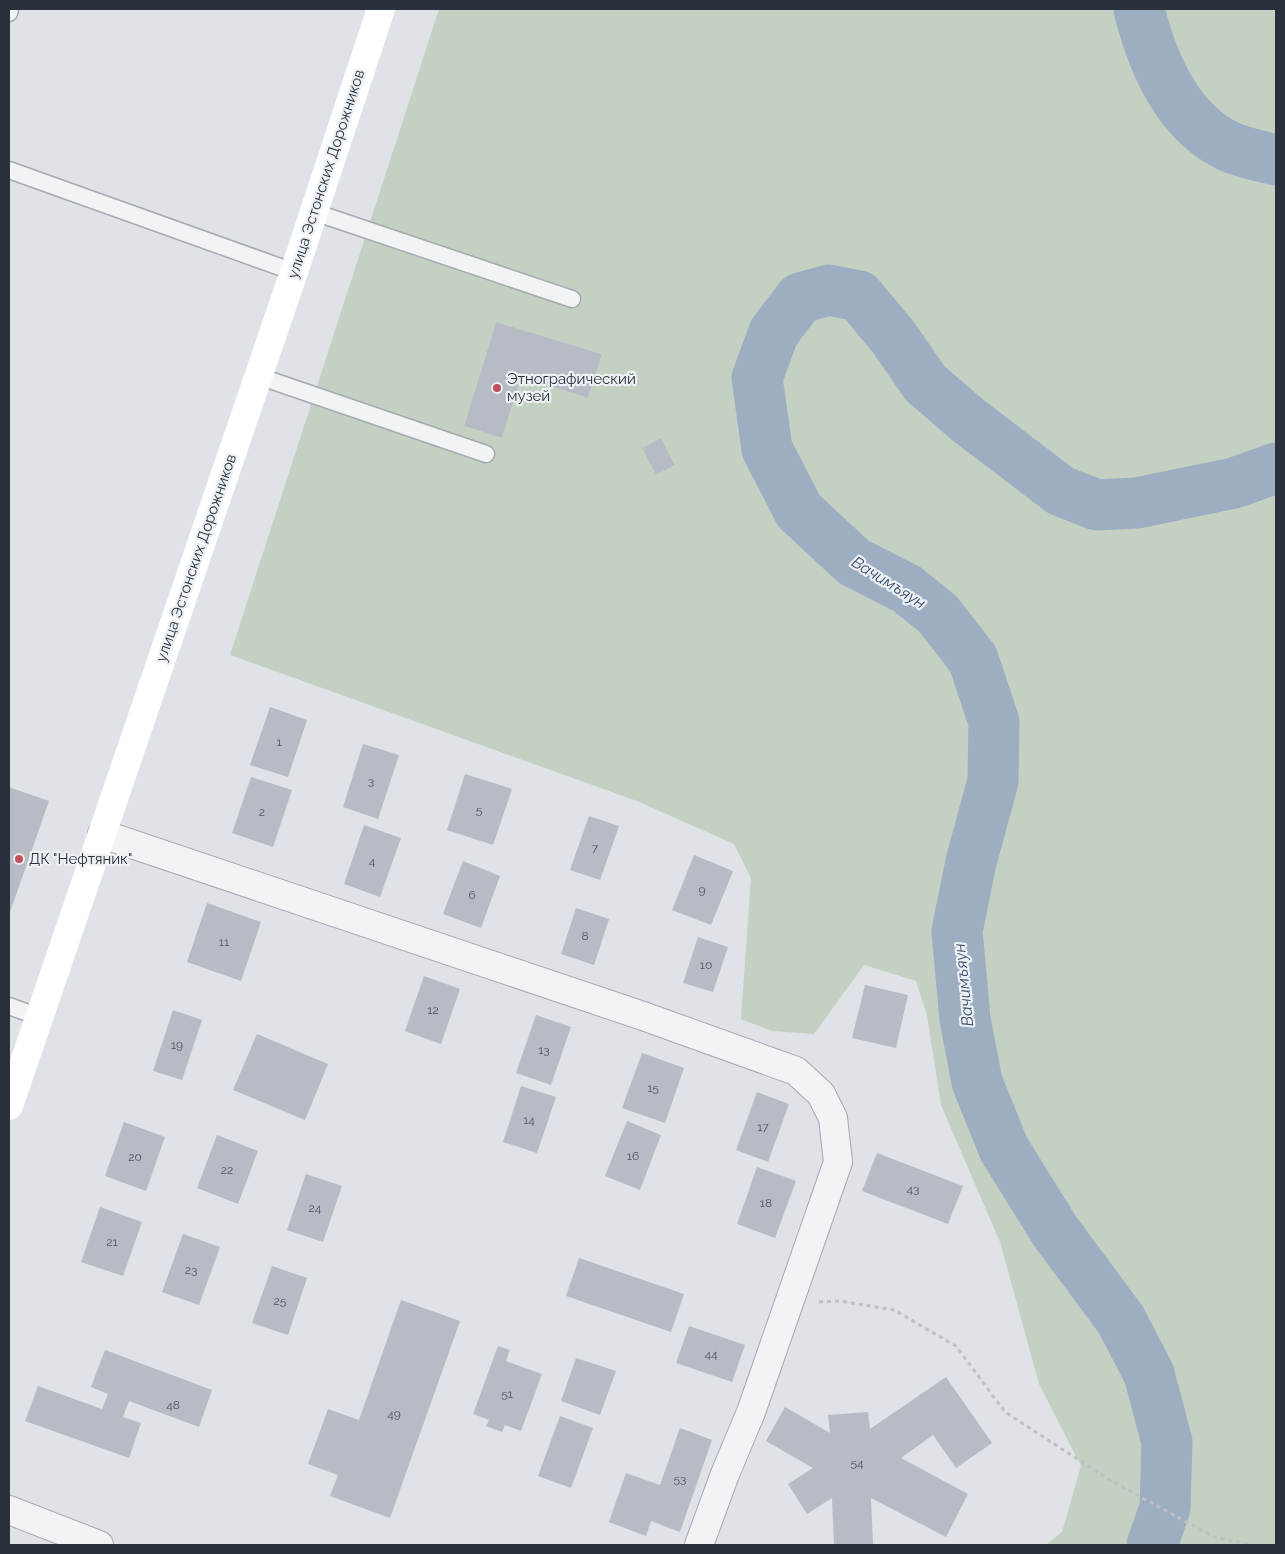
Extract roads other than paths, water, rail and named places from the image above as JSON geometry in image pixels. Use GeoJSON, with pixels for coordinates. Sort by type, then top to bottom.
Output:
{"type":"FeatureCollection","features":[{"type":"Feature","properties":{"kind":"main road","name":"улица Эстонских Дорожников"},"geometry":{"type":"LineString","coordinates":[[9,1106],[294,272],[381,9]]}},
{"type":"Feature","properties":{"kind":"street"},"geometry":{"type":"LineString","coordinates":[[102,834],[644,1016],[796,1071],[821,1094],[833,1118],[838,1162],[751,1412],[725,1474],[699,1545]]}},
{"type":"Feature","properties":{"kind":"street"},"geometry":{"type":"LineString","coordinates":[[9,1510],[99,1545]]}},
{"type":"Feature","properties":{"kind":"lane"},"geometry":{"type":"LineString","coordinates":[[9,13],[10,9]]}},
{"type":"Feature","properties":{"kind":"lane"},"geometry":{"type":"LineString","coordinates":[[9,170],[294,272]]}},
{"type":"Feature","properties":{"kind":"lane"},"geometry":{"type":"LineString","coordinates":[[314,212],[572,299]]}},
{"type":"Feature","properties":{"kind":"lane"},"geometry":{"type":"LineString","coordinates":[[258,376],[486,454]]}},
{"type":"Feature","properties":{"kind":"lane"},"geometry":{"type":"LineString","coordinates":[[9,1006],[39,1017]]}},
{"type":"Feature","properties":{"kind":"waterway","name":"Вачимъяун"},"geometry":{"type":"LineString","coordinates":[[1139,9],[1144,29],[1159,69],[1181,106],[1194,121],[1210,135],[1228,146],[1276,160]]}},
{"type":"Feature","properties":{"kind":"waterway","name":"Вачимъяун"},"geometry":{"type":"LineString","coordinates":[[1152,1545],[1165,1508],[1167,1442],[1149,1374],[1121,1320],[1055,1231],[1004,1149],[977,1082],[965,1019],[957,931],[971,862],[993,781],[994,722],[973,659],[938,614],[907,589],[854,562],[799,511],[767,449],[757,378],[774,332],[800,298],[829,290],[859,296],[894,338],[925,383],[969,421],[1061,491],[1097,505],[1137,503],[1234,483],[1276,468]]}},
{"type":"Feature","properties":{"kind":"place","name":"Этнографический музей"},"geometry":{"type":"Point","coordinates":[497,388]}},
{"type":"Feature","properties":{"kind":"place","name":"ДК \"Нефтяник\""},"geometry":{"type":"Point","coordinates":[19,859]}}]}
